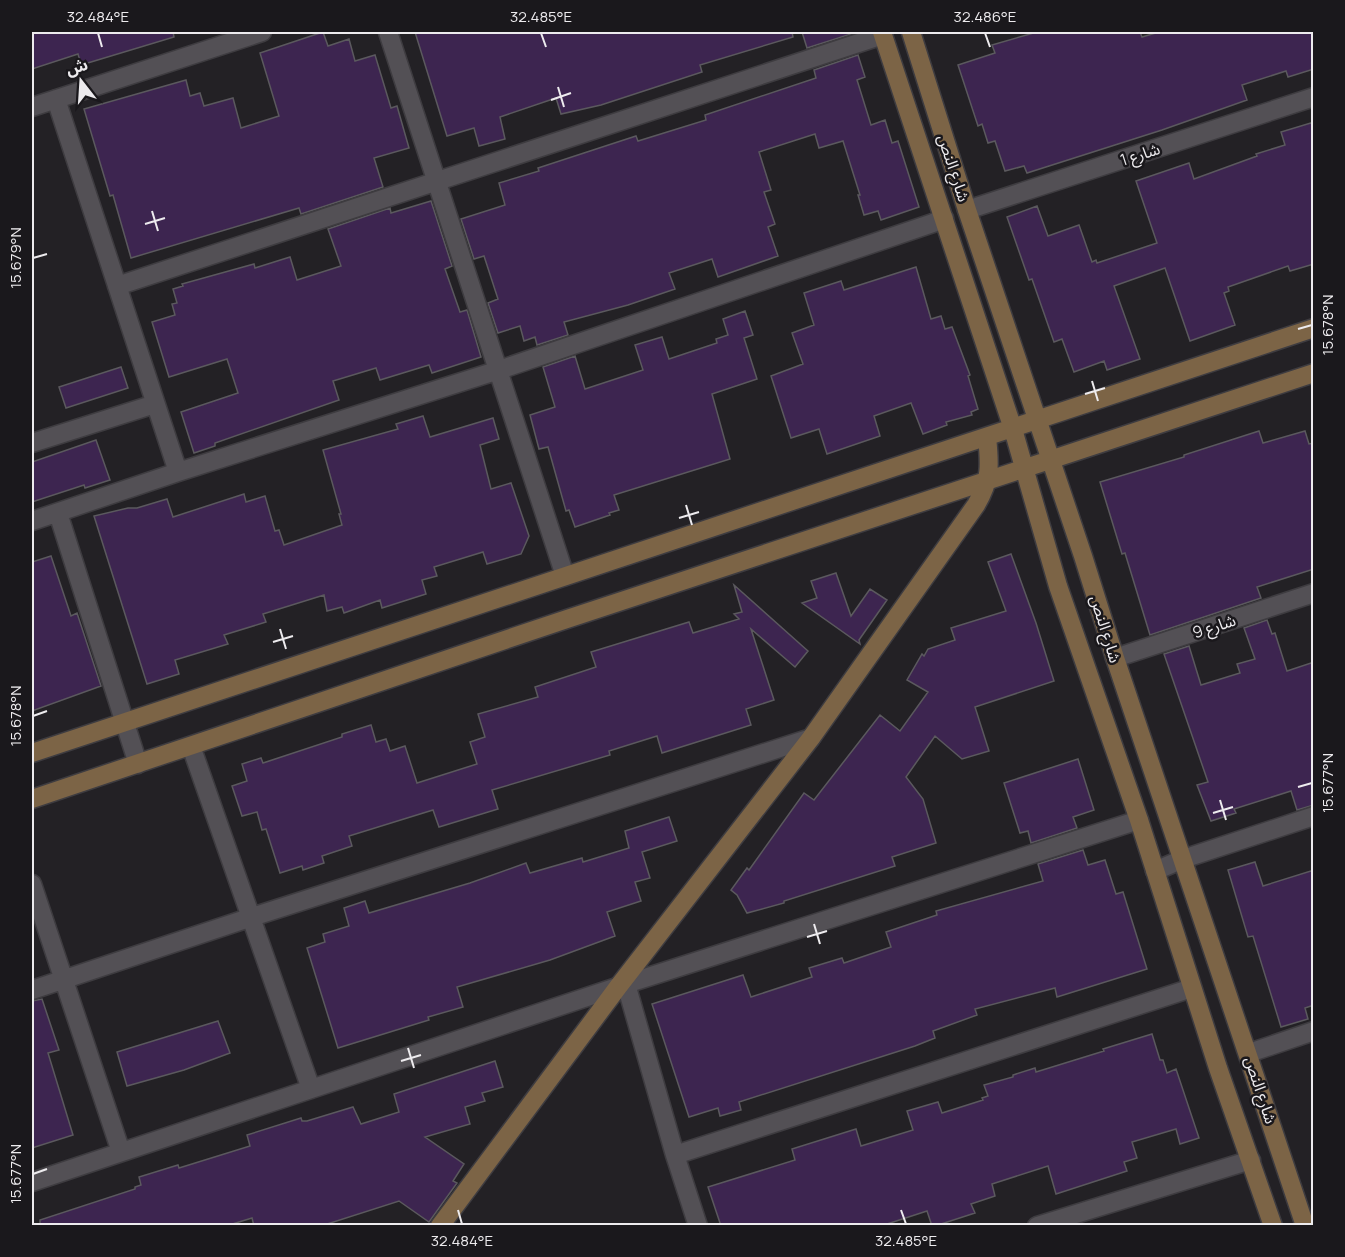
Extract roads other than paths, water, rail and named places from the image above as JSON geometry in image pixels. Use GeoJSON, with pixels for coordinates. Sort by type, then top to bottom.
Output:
{"type":"FeatureCollection","features":[{"type":"Feature","properties":{"kind":"street"},"geometry":{"type":"LineString","coordinates":[[32,107],[262,32]]}},
{"type":"Feature","properties":{"kind":"street"},"geometry":{"type":"LineString","coordinates":[[388,32],[565,576]]}},
{"type":"Feature","properties":{"kind":"street","name":"شارع النص"},"geometry":{"type":"LineString","coordinates":[[911,32],[967,210],[1039,420],[1115,658],[1305,1226]]}},
{"type":"Feature","properties":{"kind":"street"},"geometry":{"type":"LineString","coordinates":[[117,286],[882,33]]}},
{"type":"Feature","properties":{"kind":"street","name":"شارع النص"},"geometry":{"type":"LineString","coordinates":[[882,33],[1013,429],[1058,586],[1139,820],[1192,988],[1273,1226]]}},
{"type":"Feature","properties":{"kind":"street","name":"شارع 1"},"geometry":{"type":"LineString","coordinates":[[967,210],[1314,97]]}},
{"type":"Feature","properties":{"kind":"street"},"geometry":{"type":"LineString","coordinates":[[56,99],[178,472]]}},
{"type":"Feature","properties":{"kind":"street"},"geometry":{"type":"LineString","coordinates":[[32,521],[499,370],[944,218]]}},
{"type":"Feature","properties":{"kind":"street"},"geometry":{"type":"LineString","coordinates":[[32,753],[1314,328]]}},
{"type":"Feature","properties":{"kind":"street"},"geometry":{"type":"LineString","coordinates":[[32,799],[567,619],[1314,373]]}},
{"type":"Feature","properties":{"kind":"street"},"geometry":{"type":"LineString","coordinates":[[32,442],[155,404]]}},
{"type":"Feature","properties":{"kind":"street"},"geometry":{"type":"LineString","coordinates":[[440,1226],[811,738],[976,505],[988,481],[990,471],[987,437]]}},
{"type":"Feature","properties":{"kind":"street"},"geometry":{"type":"LineString","coordinates":[[58,513],[138,764]]}},
{"type":"Feature","properties":{"kind":"street","name":"شارع 9"},"geometry":{"type":"LineString","coordinates":[[1115,658],[1314,593]]}},
{"type":"Feature","properties":{"kind":"street"},"geometry":{"type":"LineString","coordinates":[[32,990],[811,738]]}},
{"type":"Feature","properties":{"kind":"street"},"geometry":{"type":"LineString","coordinates":[[191,746],[311,1089]]}},
{"type":"Feature","properties":{"kind":"street"},"geometry":{"type":"LineString","coordinates":[[1155,871],[1182,859],[1314,816]]}},
{"type":"Feature","properties":{"kind":"street"},"geometry":{"type":"LineString","coordinates":[[32,1182],[622,986],[1139,820]]}},
{"type":"Feature","properties":{"kind":"street"},"geometry":{"type":"LineString","coordinates":[[32,884],[122,1152]]}},
{"type":"Feature","properties":{"kind":"street"},"geometry":{"type":"LineString","coordinates":[[622,986],[698,1226]]}},
{"type":"Feature","properties":{"kind":"street"},"geometry":{"type":"LineString","coordinates":[[675,1155],[1192,988]]}},
{"type":"Feature","properties":{"kind":"street"},"geometry":{"type":"LineString","coordinates":[[1249,1053],[1314,1031]]}},
{"type":"Feature","properties":{"kind":"street"},"geometry":{"type":"LineString","coordinates":[[1046,1224],[1251,1160]]}}]}
